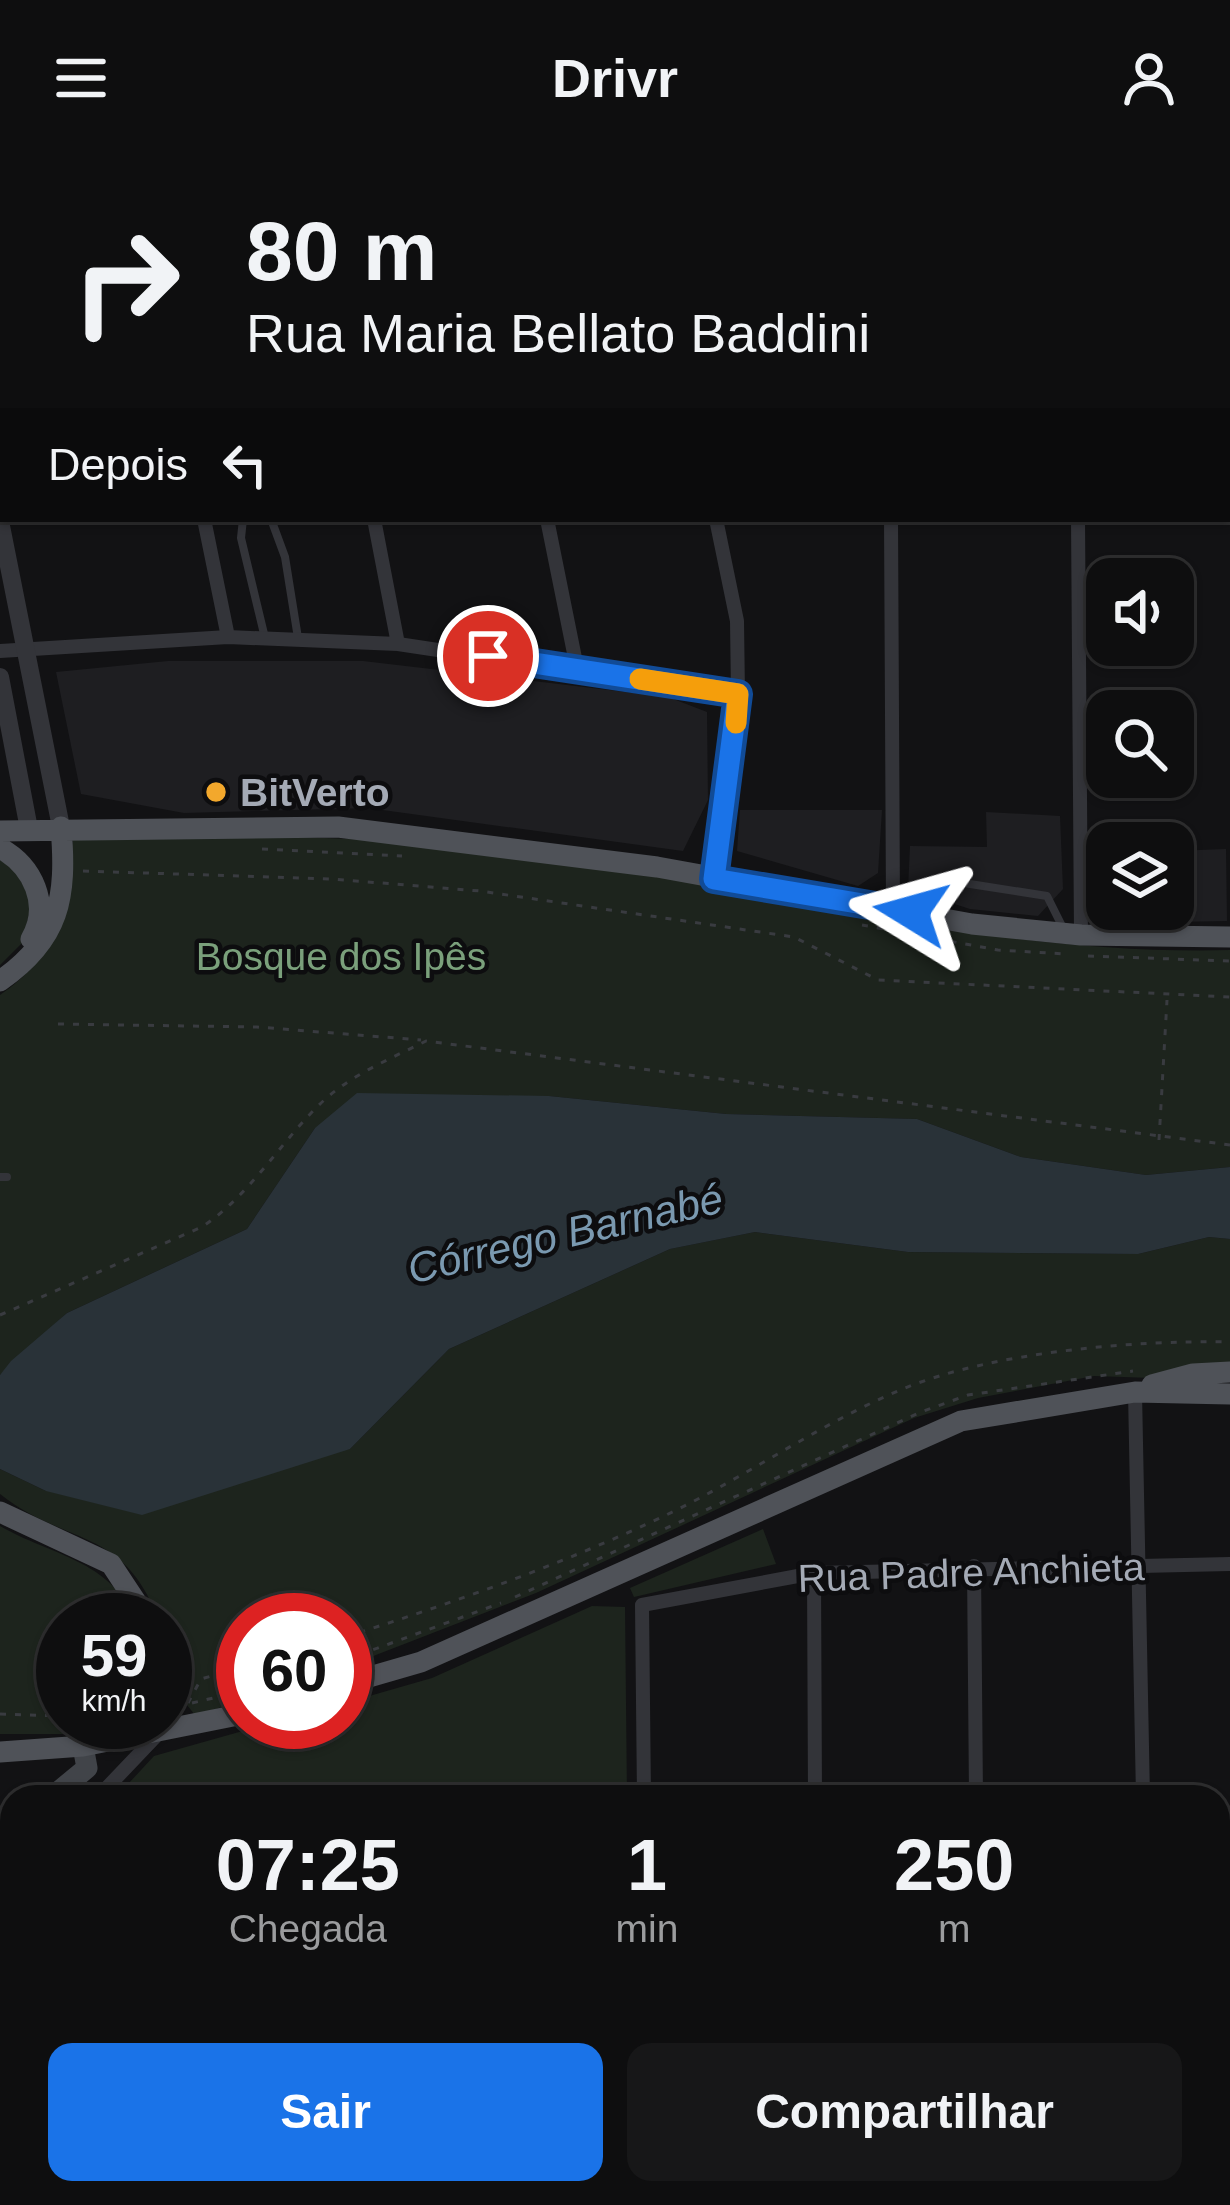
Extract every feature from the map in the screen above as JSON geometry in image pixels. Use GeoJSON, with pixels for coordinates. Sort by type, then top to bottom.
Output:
{"type":"FeatureCollection","features":[{"type":"Feature","properties":{"kind":"main road"},"geometry":{"type":"LineString","coordinates":[[0,831],[28,829],[62,839],[338,827],[548,850],[902,911],[1072,933],[1230,938]]}},
{"type":"Feature","properties":{"kind":"main road"},"geometry":{"type":"LineString","coordinates":[[4,978],[29,961],[54,922],[62,839]]}},
{"type":"Feature","properties":{"kind":"main road"},"geometry":{"type":"LineString","coordinates":[[0,848],[30,875],[40,901],[38,926],[4,978]]}},
{"type":"Feature","properties":{"kind":"main road"},"geometry":{"type":"LineString","coordinates":[[1135,1392],[1193,1374],[1230,1372]]}},
{"type":"Feature","properties":{"kind":"main road"},"geometry":{"type":"LineString","coordinates":[[372,1676],[421,1662],[961,1420],[1048,1402],[1135,1392],[1230,1394]]}},
{"type":"Feature","properties":{"kind":"main road"},"geometry":{"type":"LineString","coordinates":[[0,1512],[111,1564],[130,1593]]}},
{"type":"Feature","properties":{"kind":"main road"},"geometry":{"type":"LineString","coordinates":[[0,1752],[40,1749]]}},
{"type":"Feature","properties":{"kind":"main road"},"geometry":{"type":"LineString","coordinates":[[68,1785],[87,1768],[92,1749]]}},
{"type":"Feature","properties":{"kind":"street"},"geometry":{"type":"LineString","coordinates":[[0,522],[62,839]]}},
{"type":"Feature","properties":{"kind":"street"},"geometry":{"type":"LineString","coordinates":[[206,522],[228,637]]}},
{"type":"Feature","properties":{"kind":"street"},"geometry":{"type":"LineString","coordinates":[[375,522],[398,644]]}},
{"type":"Feature","properties":{"kind":"street"},"geometry":{"type":"LineString","coordinates":[[548,522],[577,668]]}},
{"type":"Feature","properties":{"kind":"street"},"geometry":{"type":"LineString","coordinates":[[714,879],[738,694],[737,621],[717,522]]}},
{"type":"Feature","properties":{"kind":"street"},"geometry":{"type":"LineString","coordinates":[[891,522],[902,911]]}},
{"type":"Feature","properties":{"kind":"street"},"geometry":{"type":"LineString","coordinates":[[1072,933],[1078,522]]}},
{"type":"Feature","properties":{"kind":"street"},"geometry":{"type":"LineString","coordinates":[[0,651],[25,645],[228,637],[398,644],[738,694]]}},
{"type":"Feature","properties":{"kind":"street"},"geometry":{"type":"LineString","coordinates":[[0,677],[28,829]]}},
{"type":"Feature","properties":{"kind":"street"},"geometry":{"type":"LineString","coordinates":[[1135,1392],[1143,1785]]}},
{"type":"Feature","properties":{"kind":"street","name":"Rua Padre Anchieta"},"geometry":{"type":"LineString","coordinates":[[644,1785],[642,1606],[814,1573],[1230,1564]]}},
{"type":"Feature","properties":{"kind":"street"},"geometry":{"type":"LineString","coordinates":[[974,1566],[976,1785]]}},
{"type":"Feature","properties":{"kind":"street"},"geometry":{"type":"LineString","coordinates":[[814,1573],[815,1785]]}},
{"type":"Feature","properties":{"kind":"street"},"geometry":{"type":"LineString","coordinates":[[108,1785],[140,1749]]}},
{"type":"Feature","properties":{"kind":"lane"},"geometry":{"type":"LineString","coordinates":[[243,522],[241,538],[265,638]]}},
{"type":"Feature","properties":{"kind":"lane"},"geometry":{"type":"LineString","coordinates":[[272,522],[285,556],[298,640]]}},
{"type":"Feature","properties":{"kind":"lane"},"geometry":{"type":"LineString","coordinates":[[902,911],[951,881],[1047,896],[1072,933]]}},
{"type":"Feature","properties":{"kind":"path"},"geometry":{"type":"LineString","coordinates":[[62,839],[80,871],[332,878],[651,913],[794,938],[878,980],[1167,998],[1230,997]]}},
{"type":"Feature","properties":{"kind":"path"},"geometry":{"type":"LineString","coordinates":[[248,848],[412,857]]}},
{"type":"Feature","properties":{"kind":"path"},"geometry":{"type":"LineString","coordinates":[[848,922],[998,950],[1230,961]]}},
{"type":"Feature","properties":{"kind":"path"},"geometry":{"type":"LineString","coordinates":[[1160,1140],[1167,998]]}},
{"type":"Feature","properties":{"kind":"path"},"geometry":{"type":"LineString","coordinates":[[58,1024],[278,1028],[426,1041],[1160,1140],[1230,1145]]}},
{"type":"Feature","properties":{"kind":"path"},"geometry":{"type":"LineString","coordinates":[[0,1316],[202,1227],[226,1210],[321,1103],[353,1078],[426,1041]]}},
{"type":"Feature","properties":{"kind":"path"},"geometry":{"type":"LineString","coordinates":[[372,1628],[460,1600],[619,1537],[875,1402],[974,1365],[1185,1341],[1230,1342]]}},
{"type":"Feature","properties":{"kind":"path"},"geometry":{"type":"LineString","coordinates":[[216,1675],[201,1679],[186,1706],[216,1698]]}},
{"type":"Feature","properties":{"kind":"path"},"geometry":{"type":"LineString","coordinates":[[0,1714],[36,1715]]}},
{"type":"Feature","properties":{"kind":"shaded area"},"geometry":{"type":"Polygon","coordinates":[[[168,661],[363,661],[668,697],[707,712],[708,800],[683,851],[368,808],[184,813],[81,794],[56,672],[168,661]]]}},
{"type":"Feature","properties":{"kind":"shaded area"},"geometry":{"type":"Polygon","coordinates":[[[740,810],[882,810],[878,873],[858,886],[737,851],[740,810]]]}},
{"type":"Feature","properties":{"kind":"shaded area"},"geometry":{"type":"Polygon","coordinates":[[[986,812],[1060,816],[1063,889],[1038,916],[970,909],[908,889],[910,846],[987,847],[986,812]]]}},
{"type":"Feature","properties":{"kind":"shaded area"},"geometry":{"type":"Polygon","coordinates":[[[1226,849],[1227,921],[1194,922],[1194,850],[1226,849]]]}},
{"type":"Feature","properties":{"kind":"green space","name":"Bosque dos Ipês"},"geometry":{"type":"Polygon","coordinates":[[[254,836],[436,845],[555,859],[975,933],[1145,949],[1230,950],[1230,1167],[1146,1175],[1021,1157],[917,1119],[726,1114],[549,1096],[315,1128],[247,1229],[67,1313],[0,1375],[0,995],[36,963],[57,927],[73,838],[254,836]]]}},
{"type":"Feature","properties":{"kind":"green space"},"geometry":{"type":"Polygon","coordinates":[[[0,860],[15,870],[32,902],[22,943],[0,965],[0,860]]]}},
{"type":"Feature","properties":{"kind":"green space"},"geometry":{"type":"Polygon","coordinates":[[[755,1232],[908,1252],[1138,1254],[1209,1237],[1230,1239],[1230,1366],[1152,1378],[1094,1376],[978,1398],[914,1418],[536,1593],[372,1657],[372,1593],[216,1593],[216,1709],[195,1715],[192,1593],[146,1593],[110,1552],[0,1494],[0,1469],[46,1491],[350,1449],[449,1349],[670,1249],[755,1232]]]}},
{"type":"Feature","properties":{"kind":"green space"},"geometry":{"type":"Polygon","coordinates":[[[0,1526],[95,1571],[119,1593],[36,1593],[36,1734],[0,1734],[0,1526]]]}},
{"type":"Feature","properties":{"kind":"green space"},"geometry":{"type":"Polygon","coordinates":[[[763,1529],[776,1564],[634,1597],[630,1588],[763,1529]]]}},
{"type":"Feature","properties":{"kind":"green space"},"geometry":{"type":"Polygon","coordinates":[[[592,1606],[625,1607],[627,1785],[127,1785],[154,1756],[216,1739],[216,1749],[372,1749],[372,1695],[432,1678],[592,1606]]]}},
{"type":"Feature","properties":{"kind":"water","name":"Córrego Barnabé"},"geometry":{"type":"Polygon","coordinates":[[[357,1093],[549,1096],[726,1114],[917,1119],[1021,1157],[1146,1175],[1230,1167],[1230,1239],[1209,1237],[1138,1254],[908,1252],[755,1232],[670,1249],[449,1349],[350,1449],[142,1515],[46,1491],[0,1469],[0,1375],[11,1361],[67,1313],[247,1229],[315,1128],[357,1093]]]}},
{"type":"Feature","properties":{"kind":"slow traffic"},"geometry":{"type":"LineString","coordinates":[[640,679],[738,694],[736,723]]}},
{"type":"Feature","properties":{"kind":"place","name":"BitVerto"},"geometry":{"type":"Point","coordinates":[216,792]}},
{"type":"Feature","properties":{"kind":"route"},"geometry":{"type":"LineString","coordinates":[[488,656],[738,694],[714,879],[911,912]]}}]}
